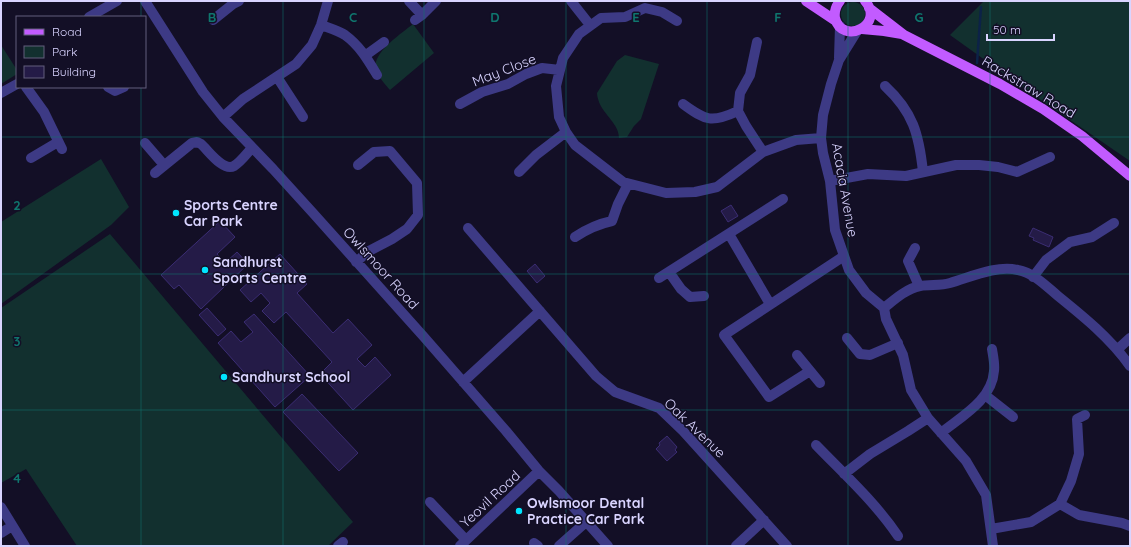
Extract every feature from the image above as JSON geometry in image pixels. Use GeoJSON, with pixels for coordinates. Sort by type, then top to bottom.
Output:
{"type":"FeatureCollection","features":[{"type":"Feature","properties":{"kind":"main road"},"geometry":{"type":"LineString","coordinates":[[806,1],[838,23]]}},
{"type":"Feature","properties":{"kind":"main road"},"geometry":{"type":"LineString","coordinates":[[838,23],[835,11],[840,1]]}},
{"type":"Feature","properties":{"kind":"main road"},"geometry":{"type":"LineString","coordinates":[[859,30],[867,24],[870,18],[868,4]]}},
{"type":"Feature","properties":{"kind":"main road","name":"Rackstraw Road"},"geometry":{"type":"LineString","coordinates":[[868,4],[904,35],[987,77],[1043,109],[1082,136],[1130,176]]}},
{"type":"Feature","properties":{"kind":"main road","name":"Rackstraw Road"},"geometry":{"type":"LineString","coordinates":[[838,23],[848,31],[884,31],[904,35]]}},
{"type":"Feature","properties":{"kind":"street"},"geometry":{"type":"LineString","coordinates":[[91,16],[117,1]]}},
{"type":"Feature","properties":{"kind":"street","name":"Owlsmoor Road"},"geometry":{"type":"LineString","coordinates":[[146,1],[203,92],[223,117],[273,169],[424,337],[539,471],[608,546]]}},
{"type":"Feature","properties":{"kind":"street"},"geometry":{"type":"LineString","coordinates":[[213,20],[240,1]]}},
{"type":"Feature","properties":{"kind":"street"},"geometry":{"type":"LineString","coordinates":[[223,117],[243,99],[296,64],[312,45],[321,25],[328,1]]}},
{"type":"Feature","properties":{"kind":"street"},"geometry":{"type":"LineString","coordinates":[[409,1],[418,18],[436,1]]}},
{"type":"Feature","properties":{"kind":"street"},"geometry":{"type":"LineString","coordinates":[[571,1],[590,25]]}},
{"type":"Feature","properties":{"kind":"street"},"geometry":{"type":"LineString","coordinates":[[677,21],[662,12],[645,8],[625,17],[601,18],[579,34],[563,58],[556,86],[559,118],[575,145],[623,182],[666,193],[695,192],[717,187],[763,152],[796,140],[821,138]]}},
{"type":"Feature","properties":{"kind":"street","name":"Acacia Avenue"},"geometry":{"type":"LineString","coordinates":[[838,23],[839,60]]}},
{"type":"Feature","properties":{"kind":"street"},"geometry":{"type":"LineString","coordinates":[[321,25],[344,34],[366,55],[377,75]]}},
{"type":"Feature","properties":{"kind":"street","name":"Acacia Avenue"},"geometry":{"type":"LineString","coordinates":[[859,30],[839,60],[823,115],[821,138],[830,181],[835,230],[849,270],[866,292],[884,308]]}},
{"type":"Feature","properties":{"kind":"street"},"geometry":{"type":"LineString","coordinates":[[366,55],[384,42]]}},
{"type":"Feature","properties":{"kind":"street"},"geometry":{"type":"LineString","coordinates":[[757,42],[750,75],[740,93],[738,111],[763,152]]}},
{"type":"Feature","properties":{"kind":"street","name":"May Close"},"geometry":{"type":"LineString","coordinates":[[460,104],[482,92],[508,84],[526,74],[542,68],[560,70]]}},
{"type":"Feature","properties":{"kind":"street"},"geometry":{"type":"LineString","coordinates":[[277,77],[303,117]]}},
{"type":"Feature","properties":{"kind":"street"},"geometry":{"type":"LineString","coordinates":[[1,93],[16,85]]}},
{"type":"Feature","properties":{"kind":"street"},"geometry":{"type":"LineString","coordinates":[[885,86],[908,112],[916,129],[921,146],[923,172]]}},
{"type":"Feature","properties":{"kind":"street"},"geometry":{"type":"LineString","coordinates":[[27,88],[44,112],[60,146],[31,158]]}},
{"type":"Feature","properties":{"kind":"street"},"geometry":{"type":"LineString","coordinates":[[110,88],[115,91],[122,88]]}},
{"type":"Feature","properties":{"kind":"street"},"geometry":{"type":"LineString","coordinates":[[683,104],[698,115],[710,119],[722,119],[738,111]]}},
{"type":"Feature","properties":{"kind":"street"},"geometry":{"type":"LineString","coordinates":[[519,172],[536,155],[566,132]]}},
{"type":"Feature","properties":{"kind":"street"},"geometry":{"type":"LineString","coordinates":[[155,173],[187,146],[197,142],[201,144],[221,164],[229,167],[234,166],[252,148]]}},
{"type":"Feature","properties":{"kind":"street"},"geometry":{"type":"LineString","coordinates":[[145,143],[164,165]]}},
{"type":"Feature","properties":{"kind":"street"},"geometry":{"type":"LineString","coordinates":[[356,262],[369,251],[407,229],[418,215],[417,183],[390,151],[374,152],[358,165]]}},
{"type":"Feature","properties":{"kind":"street"},"geometry":{"type":"LineString","coordinates":[[830,181],[868,174],[906,176],[956,165],[998,167],[1017,172],[1050,158]]}},
{"type":"Feature","properties":{"kind":"street"},"geometry":{"type":"LineString","coordinates":[[575,237],[590,227],[600,223],[612,221],[618,204],[628,184]]}},
{"type":"Feature","properties":{"kind":"street"},"geometry":{"type":"LineString","coordinates":[[659,278],[783,200]]}},
{"type":"Feature","properties":{"kind":"street"},"geometry":{"type":"LineString","coordinates":[[1034,276],[1046,260],[1070,242],[1092,237],[1114,223]]}},
{"type":"Feature","properties":{"kind":"street","name":"Oak Avenue"},"geometry":{"type":"LineString","coordinates":[[468,228],[596,376],[615,392],[659,408],[683,432],[787,546]]}},
{"type":"Feature","properties":{"kind":"street"},"geometry":{"type":"LineString","coordinates":[[729,234],[770,304]]}},
{"type":"Feature","properties":{"kind":"street"},"geometry":{"type":"LineString","coordinates":[[915,248],[908,261],[919,286]]}},
{"type":"Feature","properties":{"kind":"street"},"geometry":{"type":"LineString","coordinates":[[810,371],[770,397],[724,335],[844,256]]}},
{"type":"Feature","properties":{"kind":"street"},"geometry":{"type":"LineString","coordinates":[[993,546],[986,495],[966,461],[928,418],[911,390],[903,355],[886,319],[884,308],[900,294],[919,286],[948,284],[979,274],[1004,269],[1018,270],[1034,276],[1088,320],[1118,349],[1130,366]]}},
{"type":"Feature","properties":{"kind":"street"},"geometry":{"type":"LineString","coordinates":[[669,272],[681,289],[690,297],[704,296]]}},
{"type":"Feature","properties":{"kind":"street"},"geometry":{"type":"LineString","coordinates":[[463,382],[540,311]]}},
{"type":"Feature","properties":{"kind":"street"},"geometry":{"type":"LineString","coordinates":[[847,338],[860,354],[870,355],[898,343]]}},
{"type":"Feature","properties":{"kind":"street"},"geometry":{"type":"LineString","coordinates":[[1118,349],[1130,338]]}},
{"type":"Feature","properties":{"kind":"street"},"geometry":{"type":"LineString","coordinates":[[941,433],[980,402],[991,386],[994,370],[992,349]]}},
{"type":"Feature","properties":{"kind":"street"},"geometry":{"type":"LineString","coordinates":[[797,355],[820,383]]}},
{"type":"Feature","properties":{"kind":"street"},"geometry":{"type":"LineString","coordinates":[[985,395],[1013,417]]}},
{"type":"Feature","properties":{"kind":"street"},"geometry":{"type":"LineString","coordinates":[[991,529],[1031,522],[1060,504],[1071,480],[1080,454],[1077,420],[1085,415]]}},
{"type":"Feature","properties":{"kind":"street"},"geometry":{"type":"LineString","coordinates":[[844,474],[870,454],[928,418]]}},
{"type":"Feature","properties":{"kind":"street"},"geometry":{"type":"LineString","coordinates":[[816,445],[887,519],[898,536]]}},
{"type":"Feature","properties":{"kind":"street","name":"Yeovil Road"},"geometry":{"type":"LineString","coordinates":[[463,543],[539,471]]}},
{"type":"Feature","properties":{"kind":"street"},"geometry":{"type":"LineString","coordinates":[[430,502],[463,543]]}},
{"type":"Feature","properties":{"kind":"street"},"geometry":{"type":"LineString","coordinates":[[1060,504],[1079,515],[1122,523],[1130,526]]}},
{"type":"Feature","properties":{"kind":"street"},"geometry":{"type":"LineString","coordinates":[[1,507],[25,546]]}},
{"type":"Feature","properties":{"kind":"street"},"geometry":{"type":"LineString","coordinates":[[736,546],[764,520]]}},
{"type":"Feature","properties":{"kind":"street"},"geometry":{"type":"LineString","coordinates":[[559,546],[586,522]]}},
{"type":"Feature","properties":{"kind":"street"},"geometry":{"type":"LineString","coordinates":[[1,533],[12,526]]}},
{"type":"Feature","properties":{"kind":"green space"},"geometry":{"type":"Polygon","coordinates":[[[984,1],[1130,1],[1130,161],[950,35],[984,1]]]}},
{"type":"Feature","properties":{"kind":"green space"},"geometry":{"type":"Polygon","coordinates":[[[853,2],[858,3],[864,9],[864,19],[858,25],[853,26],[848,25],[842,19],[841,14],[842,9],[848,3],[853,2]]]}},
{"type":"Feature","properties":{"kind":"green space"},"geometry":{"type":"Polygon","coordinates":[[[413,24],[434,53],[390,90],[378,74],[376,62],[383,50],[395,38],[413,24]]]}},
{"type":"Feature","properties":{"kind":"green space"},"geometry":{"type":"Polygon","coordinates":[[[1,45],[16,68],[16,75],[1,84],[1,45]]]}},
{"type":"Feature","properties":{"kind":"green space"},"geometry":{"type":"Polygon","coordinates":[[[625,55],[659,64],[641,119],[634,126],[627,137],[619,138],[617,128],[601,107],[597,93],[617,61],[625,55]]]}},
{"type":"Feature","properties":{"kind":"green space"},"geometry":{"type":"Polygon","coordinates":[[[101,159],[129,207],[111,225],[1,304],[1,222],[101,159]]]}},
{"type":"Feature","properties":{"kind":"green space"},"geometry":{"type":"Polygon","coordinates":[[[110,234],[353,522],[328,546],[77,546],[26,469],[1,483],[1,308],[110,234]]]}},
{"type":"Feature","properties":{"kind":"building"},"geometry":{"type":"Polygon","coordinates":[[[731,205],[738,216],[728,222],[721,211],[731,205]]]}},
{"type":"Feature","properties":{"kind":"building","name":"Sandhurst Sports Centre"},"geometry":{"type":"Polygon","coordinates":[[[220,221],[235,237],[217,254],[225,263],[237,252],[248,264],[201,309],[179,285],[174,289],[161,275],[220,221]]]}},
{"type":"Feature","properties":{"kind":"building"},"geometry":{"type":"Polygon","coordinates":[[[1033,228],[1053,237],[1049,247],[1033,240],[1034,238],[1029,236],[1033,228]]]}},
{"type":"Feature","properties":{"kind":"building"},"geometry":{"type":"Polygon","coordinates":[[[280,254],[307,284],[297,293],[333,333],[348,319],[372,345],[357,359],[365,367],[375,357],[391,375],[353,410],[320,374],[332,362],[286,312],[274,323],[262,311],[270,303],[261,293],[251,302],[240,290],[280,254]]]}},
{"type":"Feature","properties":{"kind":"building"},"geometry":{"type":"Polygon","coordinates":[[[535,264],[545,276],[537,283],[527,271],[535,264]]]}},
{"type":"Feature","properties":{"kind":"building"},"geometry":{"type":"Polygon","coordinates":[[[207,308],[226,329],[218,336],[199,315],[207,308]]]}},
{"type":"Feature","properties":{"kind":"building"},"geometry":{"type":"Polygon","coordinates":[[[254,314],[310,376],[275,407],[218,343],[231,331],[241,342],[253,332],[244,322],[254,314]]]}},
{"type":"Feature","properties":{"kind":"building"},"geometry":{"type":"Polygon","coordinates":[[[302,394],[358,453],[339,471],[283,412],[302,394]]]}},
{"type":"Feature","properties":{"kind":"building"},"geometry":{"type":"Polygon","coordinates":[[[667,436],[677,447],[675,450],[677,452],[667,461],[656,449],[660,445],[659,443],[667,436]]]}},
{"type":"Feature","properties":{"kind":"waterway"},"geometry":{"type":"LineString","coordinates":[[977,63],[981,7]]}},
{"type":"Feature","properties":{"kind":"place","name":"Sports Centre Car Park"},"geometry":{"type":"Point","coordinates":[176,213]}},
{"type":"Feature","properties":{"kind":"place","name":"Sandhurst Sports Centre"},"geometry":{"type":"Point","coordinates":[205,270]}},
{"type":"Feature","properties":{"kind":"place","name":"Sandhurst School"},"geometry":{"type":"Point","coordinates":[224,377]}},
{"type":"Feature","properties":{"kind":"place","name":"Owlsmoor Dental Practice Car Park"},"geometry":{"type":"Point","coordinates":[519,511]}}]}
